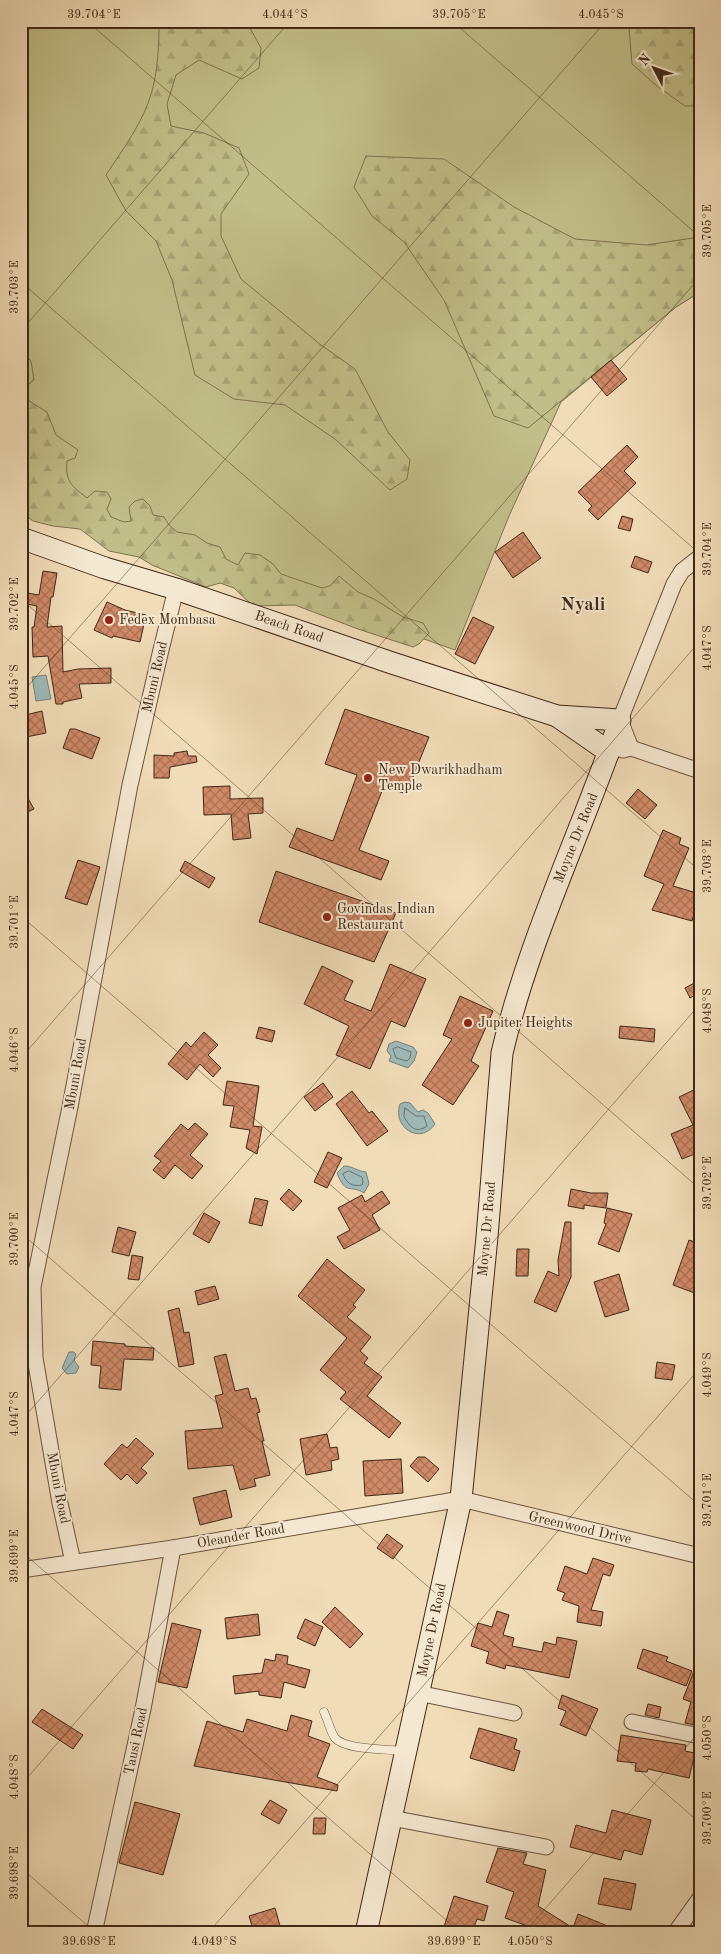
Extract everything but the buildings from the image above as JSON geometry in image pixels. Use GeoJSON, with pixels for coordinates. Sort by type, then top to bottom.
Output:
{"type":"FeatureCollection","features":[{"type":"Feature","properties":{"kind":"main road","name":"Beach Road"},"geometry":{"type":"LineString","coordinates":[[21,538],[105,568],[176,589],[382,660],[557,716],[620,720]]}},
{"type":"Feature","properties":{"kind":"main road","name":"Beach Road"},"geometry":{"type":"LineString","coordinates":[[557,716],[609,752]]}},
{"type":"Feature","properties":{"kind":"main road","name":"Moyne Dr Road"},"geometry":{"type":"LineString","coordinates":[[366,1933],[461,1499],[487,1237],[502,1053],[508,1027],[532,951],[598,782],[620,720]]}},
{"type":"Feature","properties":{"kind":"main road"},"geometry":{"type":"LineString","coordinates":[[582,734],[590,748],[598,782]]}},
{"type":"Feature","properties":{"kind":"street","name":"Moyne Dr Road"},"geometry":{"type":"LineString","coordinates":[[620,720],[674,584],[682,571],[700,557]]}},
{"type":"Feature","properties":{"kind":"street","name":"Mbuni Road"},"geometry":{"type":"LineString","coordinates":[[73,1562],[60,1503],[35,1358],[33,1286],[70,1108],[130,785],[176,589]]}},
{"type":"Feature","properties":{"kind":"street"},"geometry":{"type":"LineString","coordinates":[[620,720],[631,748]]}},
{"type":"Feature","properties":{"kind":"street"},"geometry":{"type":"LineString","coordinates":[[609,752],[631,748],[700,771]]}},
{"type":"Feature","properties":{"kind":"street","name":"Oleander Road"},"geometry":{"type":"LineString","coordinates":[[21,1570],[173,1548],[461,1499]]}},
{"type":"Feature","properties":{"kind":"street","name":"Greenwood Drive"},"geometry":{"type":"LineString","coordinates":[[461,1499],[700,1556]]}},
{"type":"Feature","properties":{"kind":"street","name":"Tausi Road"},"geometry":{"type":"LineString","coordinates":[[94,1933],[143,1709],[173,1548]]}},
{"type":"Feature","properties":{"kind":"street"},"geometry":{"type":"LineString","coordinates":[[418,1693],[514,1713]]}},
{"type":"Feature","properties":{"kind":"street"},"geometry":{"type":"LineString","coordinates":[[632,1722],[700,1736]]}},
{"type":"Feature","properties":{"kind":"street"},"geometry":{"type":"LineString","coordinates":[[391,1818],[546,1847]]}},
{"type":"Feature","properties":{"kind":"street"},"geometry":{"type":"LineString","coordinates":[[675,1933],[700,1898]]}},
{"type":"Feature","properties":{"kind":"lane"},"geometry":{"type":"LineString","coordinates":[[324,1712],[334,1737],[339,1742],[350,1746],[406,1751]]}},
{"type":"Feature","properties":{"kind":"green space"},"geometry":{"type":"Polygon","coordinates":[[[21,21],[700,21],[700,292],[676,307],[561,402],[509,516],[455,650],[21,496],[21,21]]]}},
{"type":"Feature","properties":{"kind":"green space"},"geometry":{"type":"Polygon","coordinates":[[[159,21],[246,21],[261,48],[259,68],[242,79],[199,60],[176,75],[167,104],[171,126],[204,133],[239,148],[249,174],[221,214],[221,236],[241,279],[321,345],[355,369],[388,432],[410,460],[407,479],[390,490],[335,439],[285,405],[234,399],[195,375],[172,280],[156,241],[126,211],[106,175],[132,134],[148,102],[157,65],[159,21]]]}},
{"type":"Feature","properties":{"kind":"green space"},"geometry":{"type":"Polygon","coordinates":[[[637,21],[700,21],[700,106],[685,106],[657,86],[632,64],[629,28],[637,21]]]}},
{"type":"Feature","properties":{"kind":"green space"},"geometry":{"type":"Polygon","coordinates":[[[366,156],[444,159],[514,207],[575,239],[646,245],[700,237],[700,292],[676,307],[528,428],[494,416],[444,300],[404,242],[372,216],[354,187],[366,156]]]}},
{"type":"Feature","properties":{"kind":"green space"},"geometry":{"type":"Polygon","coordinates":[[[21,352],[31,361],[34,380],[21,391],[21,352]]]}},
{"type":"Feature","properties":{"kind":"green space"},"geometry":{"type":"Polygon","coordinates":[[[21,396],[47,412],[56,435],[78,450],[75,458],[67,461],[68,479],[87,498],[95,491],[107,492],[111,499],[107,509],[111,517],[124,522],[131,521],[129,507],[135,501],[143,499],[150,506],[153,515],[164,517],[177,532],[195,535],[207,543],[220,547],[226,559],[238,565],[245,553],[260,555],[273,564],[281,574],[322,588],[330,586],[339,576],[358,592],[374,599],[403,617],[423,623],[429,633],[419,644],[413,647],[295,605],[253,606],[234,588],[220,583],[206,587],[152,565],[139,557],[109,551],[80,529],[53,526],[33,521],[21,512],[21,396]]]}},
{"type":"Feature","properties":{"kind":"water"},"geometry":{"type":"Polygon","coordinates":[[[46,675],[51,699],[36,701],[32,677],[46,675]]]}},
{"type":"Feature","properties":{"kind":"water"},"geometry":{"type":"Polygon","coordinates":[[[396,1041],[413,1047],[417,1052],[414,1061],[408,1068],[389,1061],[391,1056],[387,1051],[389,1044],[396,1041]]]}},
{"type":"Feature","properties":{"kind":"water"},"geometry":{"type":"Polygon","coordinates":[[[410,1103],[418,1112],[423,1110],[428,1113],[435,1124],[429,1130],[422,1133],[409,1131],[400,1120],[400,1104],[410,1103]]]}},
{"type":"Feature","properties":{"kind":"water"},"geometry":{"type":"Polygon","coordinates":[[[344,1166],[366,1172],[369,1184],[364,1193],[343,1185],[337,1173],[344,1166]]]}},
{"type":"Feature","properties":{"kind":"water"},"geometry":{"type":"Polygon","coordinates":[[[69,1352],[76,1354],[74,1360],[79,1367],[76,1373],[67,1374],[62,1368],[69,1352]]]}},
{"type":"Feature","properties":{"kind":"place","name":"Fedex Mombasa"},"geometry":{"type":"Point","coordinates":[109,620]}},
{"type":"Feature","properties":{"kind":"place","name":"New Dwarikhadham Temple"},"geometry":{"type":"Point","coordinates":[368,778]}},
{"type":"Feature","properties":{"kind":"place","name":"Govindas Indian Restaurant"},"geometry":{"type":"Point","coordinates":[327,917]}},
{"type":"Feature","properties":{"kind":"place","name":"Jupiter Heights"},"geometry":{"type":"Point","coordinates":[468,1023]}},
{"type":"Feature","properties":{"kind":"district","name":"Nyali"},"geometry":{"type":"Point","coordinates":[583,605]}}]}
